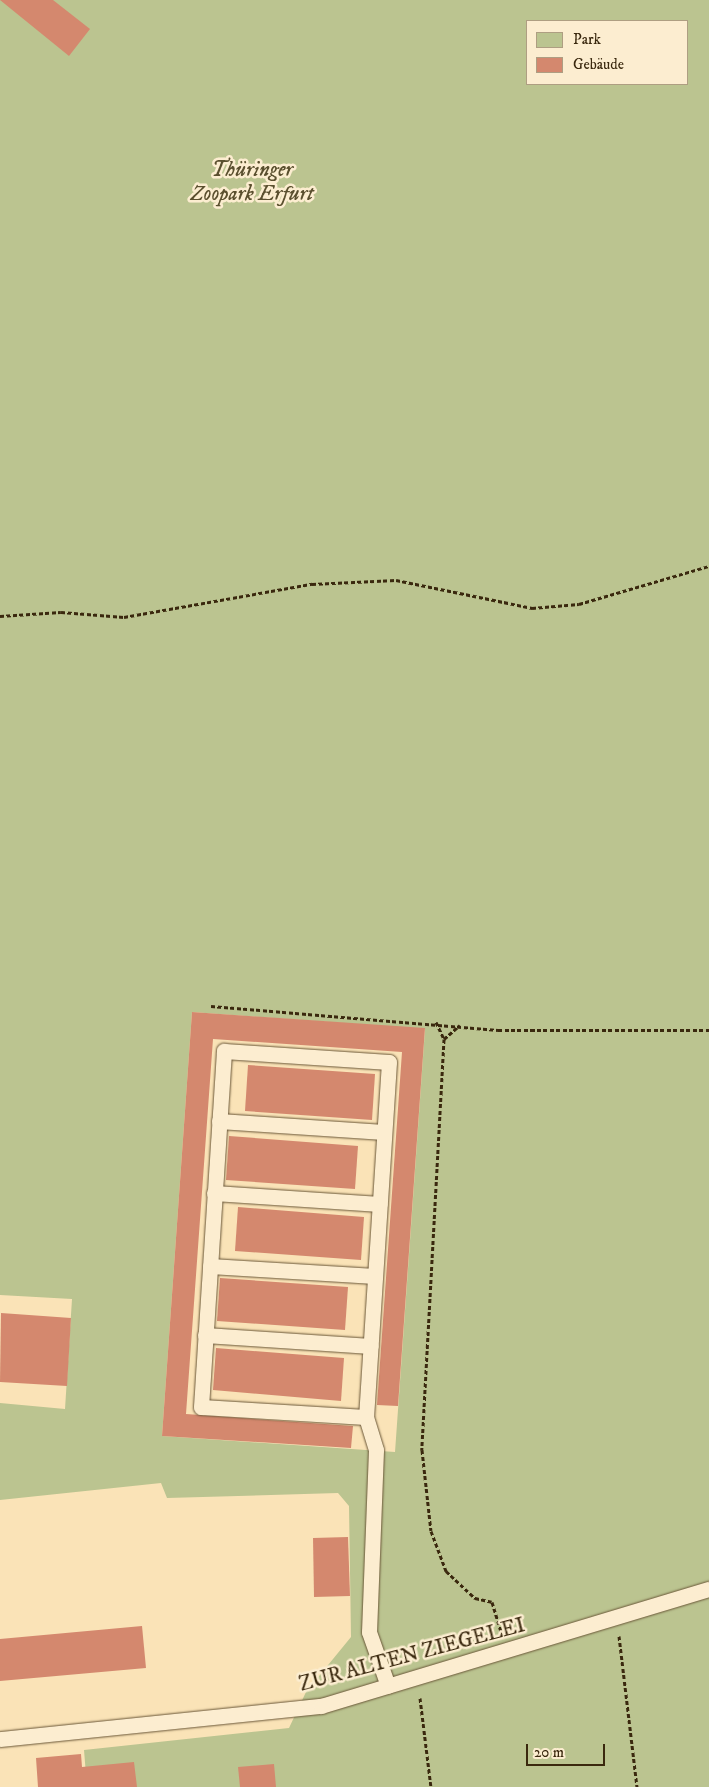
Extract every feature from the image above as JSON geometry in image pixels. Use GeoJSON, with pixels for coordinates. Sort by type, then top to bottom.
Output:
{"type":"FeatureCollection","features":[{"type":"Feature","properties":{"kind":"lane"},"geometry":{"type":"LineString","coordinates":[[366,1417],[201,1407],[224,1051],[389,1062],[366,1417],[376,1450],[369,1632],[388,1686]]}},
{"type":"Feature","properties":{"kind":"lane"},"geometry":{"type":"LineString","coordinates":[[219,1121],[384,1132]]}},
{"type":"Feature","properties":{"kind":"lane"},"geometry":{"type":"LineString","coordinates":[[214,1193],[380,1204]]}},
{"type":"Feature","properties":{"kind":"lane"},"geometry":{"type":"LineString","coordinates":[[210,1266],[375,1276]]}},
{"type":"Feature","properties":{"kind":"lane"},"geometry":{"type":"LineString","coordinates":[[205,1335],[371,1346]]}},
{"type":"Feature","properties":{"kind":"lane","name":"ZUR ALTEN ZIEGELEI"},"geometry":{"type":"LineString","coordinates":[[0,1739],[321,1706],[507,1652],[709,1589]]}},
{"type":"Feature","properties":{"kind":"path"},"geometry":{"type":"LineString","coordinates":[[0,616],[61,612],[124,617],[312,584],[396,580],[532,608],[579,604],[709,566]]}},
{"type":"Feature","properties":{"kind":"path"},"geometry":{"type":"LineString","coordinates":[[211,1006],[559,1032],[709,1030]]}},
{"type":"Feature","properties":{"kind":"path"},"geometry":{"type":"LineString","coordinates":[[436,1022],[444,1039],[422,1450],[431,1531],[446,1571],[476,1598],[492,1602],[507,1652]]}},
{"type":"Feature","properties":{"kind":"path"},"geometry":{"type":"LineString","coordinates":[[444,1039],[460,1025]]}},
{"type":"Feature","properties":{"kind":"path"},"geometry":{"type":"LineString","coordinates":[[616,1618],[637,1787]]}},
{"type":"Feature","properties":{"kind":"path"},"geometry":{"type":"LineString","coordinates":[[416,1678],[431,1787]]}},
{"type":"Feature","properties":{"kind":"green space","name":"Thüringer Zoopark Erfurt"},"geometry":{"type":"Polygon","coordinates":[[[0,0],[709,0],[709,1787],[87,1787],[84,1750],[289,1728],[306,1692],[351,1637],[349,1506],[338,1493],[167,1498],[161,1483],[0,1500],[0,1403],[65,1409],[72,1299],[0,1295],[0,0]],[[192,1012],[162,1436],[395,1452],[425,1029],[192,1012]]]}},
{"type":"Feature","properties":{"kind":"building"},"geometry":{"type":"Polygon","coordinates":[[[0,0],[53,0],[90,29],[69,56],[0,0]]]}},
{"type":"Feature","properties":{"kind":"building"},"geometry":{"type":"Polygon","coordinates":[[[192,1012],[425,1028],[398,1406],[377,1405],[402,1052],[213,1039],[186,1414],[353,1426],[351,1448],[162,1436],[192,1012]]]}},
{"type":"Feature","properties":{"kind":"building"},"geometry":{"type":"Polygon","coordinates":[[[248,1065],[375,1074],[372,1120],[245,1111],[248,1065]]]}},
{"type":"Feature","properties":{"kind":"building"},"geometry":{"type":"Polygon","coordinates":[[[229,1136],[358,1146],[355,1189],[226,1180],[229,1136]]]}},
{"type":"Feature","properties":{"kind":"building"},"geometry":{"type":"Polygon","coordinates":[[[238,1207],[364,1217],[361,1260],[235,1251],[238,1207]]]}},
{"type":"Feature","properties":{"kind":"building"},"geometry":{"type":"Polygon","coordinates":[[[220,1278],[348,1287],[345,1330],[217,1321],[220,1278]]]}},
{"type":"Feature","properties":{"kind":"building"},"geometry":{"type":"Polygon","coordinates":[[[1,1313],[71,1318],[67,1386],[0,1382],[1,1313]]]}},
{"type":"Feature","properties":{"kind":"building"},"geometry":{"type":"Polygon","coordinates":[[[216,1348],[344,1358],[341,1401],[213,1390],[216,1348]]]}},
{"type":"Feature","properties":{"kind":"building"},"geometry":{"type":"Polygon","coordinates":[[[348,1537],[350,1596],[314,1597],[313,1538],[348,1537]]]}},
{"type":"Feature","properties":{"kind":"building"},"geometry":{"type":"Polygon","coordinates":[[[142,1626],[146,1668],[0,1681],[0,1639],[142,1626]]]}},
{"type":"Feature","properties":{"kind":"building"},"geometry":{"type":"Polygon","coordinates":[[[81,1754],[82,1767],[134,1762],[137,1787],[38,1787],[36,1758],[81,1754]]]}},
{"type":"Feature","properties":{"kind":"building"},"geometry":{"type":"Polygon","coordinates":[[[274,1764],[276,1787],[240,1787],[238,1767],[274,1764]]]}}]}
